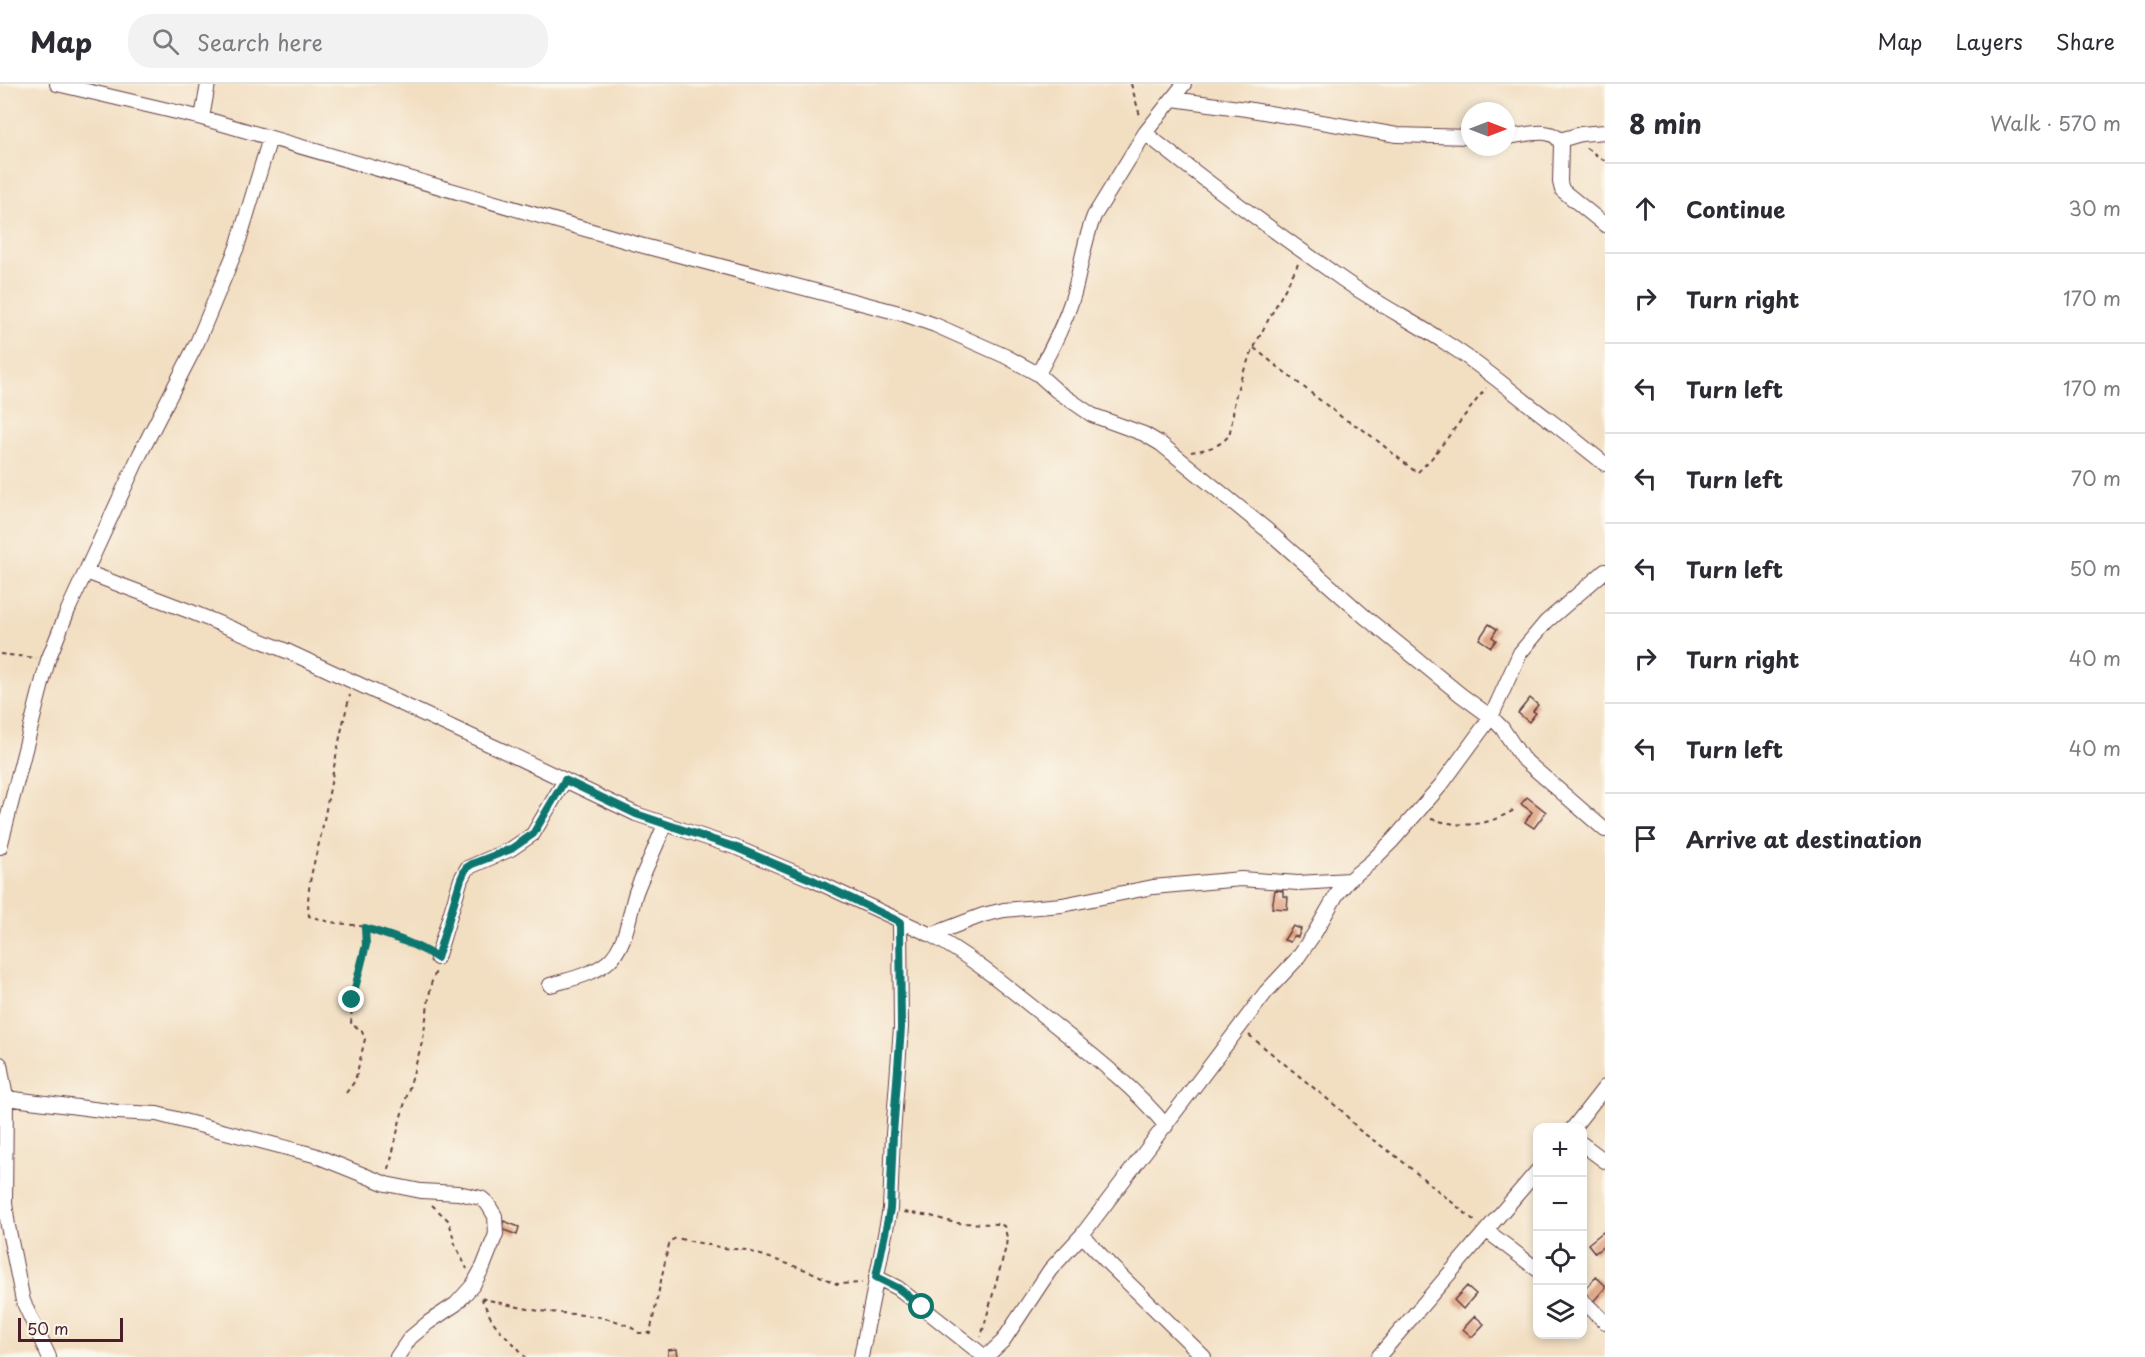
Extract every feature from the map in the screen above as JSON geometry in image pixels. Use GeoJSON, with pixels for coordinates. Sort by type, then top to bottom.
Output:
{"type":"FeatureCollection","features":[{"type":"Feature","properties":{"kind":"street"},"geometry":{"type":"LineString","coordinates":[[57,84],[202,118],[640,245],[903,314],[935,325],[987,348],[1038,374],[1057,391],[1092,415],[1144,434],[1176,455],[1267,530],[1364,616],[1491,717],[1502,728],[1522,758],[1605,830]]}},
{"type":"Feature","properties":{"kind":"street"},"geometry":{"type":"LineString","coordinates":[[202,118],[208,84]]}},
{"type":"Feature","properties":{"kind":"street"},"geometry":{"type":"LineString","coordinates":[[1038,374],[1070,305],[1088,230],[1094,216],[1145,133],[1184,84]]}},
{"type":"Feature","properties":{"kind":"street"},"geometry":{"type":"LineString","coordinates":[[1173,99],[1397,135],[1461,137]]}},
{"type":"Feature","properties":{"kind":"street"},"geometry":{"type":"LineString","coordinates":[[1515,136],[1542,133],[1566,138],[1605,132]]}},
{"type":"Feature","properties":{"kind":"street"},"geometry":{"type":"LineString","coordinates":[[1145,133],[1208,183],[1387,310],[1446,343],[1495,376],[1566,431],[1605,465]]}},
{"type":"Feature","properties":{"kind":"street"},"geometry":{"type":"LineString","coordinates":[[0,847],[48,660],[68,610],[140,454],[197,343],[237,247],[270,138]]}},
{"type":"Feature","properties":{"kind":"street"},"geometry":{"type":"LineString","coordinates":[[1566,138],[1560,182],[1562,190],[1605,225]]}},
{"type":"Feature","properties":{"kind":"street"},"geometry":{"type":"LineString","coordinates":[[876,1277],[898,1288],[983,1355],[1003,1341],[1050,1270],[1082,1235],[1266,992],[1296,960],[1337,894],[1349,880],[1371,862],[1441,785],[1491,717],[1520,653],[1546,622],[1605,571]]}},
{"type":"Feature","properties":{"kind":"street"},"geometry":{"type":"LineString","coordinates":[[86,572],[189,611],[353,681],[636,814],[737,848],[813,880],[931,935],[950,945],[989,973],[1068,1036],[1134,1090],[1166,1126]]}},
{"type":"Feature","properties":{"kind":"street"},"geometry":{"type":"LineString","coordinates":[[437,958],[466,868],[511,849],[533,834],[565,780]]}},
{"type":"Feature","properties":{"kind":"street"},"geometry":{"type":"LineString","coordinates":[[550,986],[586,975],[600,968],[618,950],[636,893],[665,824]]}},
{"type":"Feature","properties":{"kind":"street"},"geometry":{"type":"LineString","coordinates":[[931,935],[983,915],[1004,910],[1062,905],[1153,887],[1241,879],[1298,883],[1349,880]]}},
{"type":"Feature","properties":{"kind":"street"},"geometry":{"type":"LineString","coordinates":[[861,1357],[890,1209],[901,1028],[900,922]]}},
{"type":"Feature","properties":{"kind":"street"},"geometry":{"type":"LineString","coordinates":[[0,1064],[6,1098],[5,1203],[8,1226],[23,1301],[49,1357]]}},
{"type":"Feature","properties":{"kind":"street"},"geometry":{"type":"LineString","coordinates":[[1577,1123],[1605,1087]]}},
{"type":"Feature","properties":{"kind":"street"},"geometry":{"type":"LineString","coordinates":[[6,1098],[117,1112],[157,1114],[314,1155],[386,1184],[481,1198],[487,1203],[496,1221],[495,1242],[473,1285],[452,1308],[429,1322],[410,1338],[397,1357]]}},
{"type":"Feature","properties":{"kind":"street"},"geometry":{"type":"LineString","coordinates":[[1587,1148],[1605,1161]]}},
{"type":"Feature","properties":{"kind":"street"},"geometry":{"type":"LineString","coordinates":[[1378,1357],[1533,1176]]}},
{"type":"Feature","properties":{"kind":"street"},"geometry":{"type":"LineString","coordinates":[[1486,1232],[1533,1266]]}},
{"type":"Feature","properties":{"kind":"street"},"geometry":{"type":"LineString","coordinates":[[1082,1235],[1204,1357]]}},
{"type":"Feature","properties":{"kind":"street"},"geometry":{"type":"LineString","coordinates":[[1587,1305],[1605,1322]]}},
{"type":"Feature","properties":{"kind":"path"},"geometry":{"type":"LineString","coordinates":[[1131,84],[1145,133]]}},
{"type":"Feature","properties":{"kind":"path"},"geometry":{"type":"LineString","coordinates":[[1566,138],[1605,161]]}},
{"type":"Feature","properties":{"kind":"path"},"geometry":{"type":"LineString","coordinates":[[1176,455],[1209,448],[1227,439],[1236,394],[1254,348],[1304,251]]}},
{"type":"Feature","properties":{"kind":"path"},"geometry":{"type":"LineString","coordinates":[[1254,348],[1344,419],[1361,428],[1417,474],[1495,376]]}},
{"type":"Feature","properties":{"kind":"path"},"geometry":{"type":"LineString","coordinates":[[0,654],[48,660]]}},
{"type":"Feature","properties":{"kind":"path"},"geometry":{"type":"LineString","coordinates":[[353,681],[312,870],[309,916],[398,938],[424,949],[437,958],[423,1039],[400,1120],[386,1184]]}},
{"type":"Feature","properties":{"kind":"path"},"geometry":{"type":"LineString","coordinates":[[1413,817],[1451,825],[1477,825],[1500,818],[1514,810]]}},
{"type":"Feature","properties":{"kind":"path"},"geometry":{"type":"LineString","coordinates":[[346,1093],[355,1081],[365,1039],[361,1029],[351,1025],[352,1000],[366,945],[365,928]]}},
{"type":"Feature","properties":{"kind":"path"},"geometry":{"type":"LineString","coordinates":[[1240,1027],[1342,1112],[1359,1130],[1469,1215],[1486,1232]]}},
{"type":"Feature","properties":{"kind":"path"},"geometry":{"type":"LineString","coordinates":[[890,1209],[931,1215],[956,1223],[1004,1226],[1007,1237],[1006,1247],[983,1355]]}},
{"type":"Feature","properties":{"kind":"path"},"geometry":{"type":"LineString","coordinates":[[481,1298],[539,1311],[618,1321],[631,1325],[639,1333],[650,1333],[670,1241],[676,1238],[746,1250],[809,1270],[837,1284],[863,1283],[876,1277]]}},
{"type":"Feature","properties":{"kind":"building"},"geometry":{"type":"Polygon","coordinates":[[[1489,624],[1497,629],[1492,637],[1496,640],[1491,647],[1479,639],[1489,624]]]}},
{"type":"Feature","properties":{"kind":"building"},"geometry":{"type":"Polygon","coordinates":[[[1530,698],[1538,705],[1533,711],[1536,713],[1529,722],[1518,713],[1530,698]]]}},
{"type":"Feature","properties":{"kind":"building"},"geometry":{"type":"Polygon","coordinates":[[[1527,797],[1546,812],[1534,828],[1525,822],[1532,812],[1521,804],[1527,797]]]}},
{"type":"Feature","properties":{"kind":"building"},"geometry":{"type":"Polygon","coordinates":[[[1275,890],[1283,891],[1283,896],[1288,897],[1287,909],[1272,908],[1275,890]]]}},
{"type":"Feature","properties":{"kind":"building"},"geometry":{"type":"Polygon","coordinates":[[[1293,926],[1301,929],[1298,937],[1294,936],[1290,942],[1284,940],[1293,926]]]}},
{"type":"Feature","properties":{"kind":"building"},"geometry":{"type":"Polygon","coordinates":[[[504,1221],[519,1227],[517,1235],[501,1229],[504,1221]]]}},
{"type":"Feature","properties":{"kind":"building"},"geometry":{"type":"Polygon","coordinates":[[[1603,1232],[1605,1245],[1595,1253],[1588,1244],[1603,1232]]]}},
{"type":"Feature","properties":{"kind":"building"},"geometry":{"type":"Polygon","coordinates":[[[1596,1277],[1605,1285],[1592,1303],[1587,1299],[1587,1287],[1596,1277]]]}},
{"type":"Feature","properties":{"kind":"building"},"geometry":{"type":"Polygon","coordinates":[[[1467,1286],[1476,1294],[1463,1309],[1454,1300],[1467,1286]]]}},
{"type":"Feature","properties":{"kind":"building"},"geometry":{"type":"Polygon","coordinates":[[[1475,1316],[1484,1324],[1472,1337],[1463,1329],[1475,1316]]]}},
{"type":"Feature","properties":{"kind":"building"},"geometry":{"type":"Polygon","coordinates":[[[677,1349],[678,1357],[668,1357],[668,1350],[677,1349]]]}},
{"type":"Feature","properties":{"kind":"route"},"geometry":{"type":"LineString","coordinates":[[352,1000],[366,945],[365,928],[398,938],[424,949],[437,958],[466,868],[511,849],[533,834],[565,780],[636,814],[737,848],[813,880],[900,922],[901,1028],[890,1209],[876,1277],[898,1288],[922,1307]]}}]}
